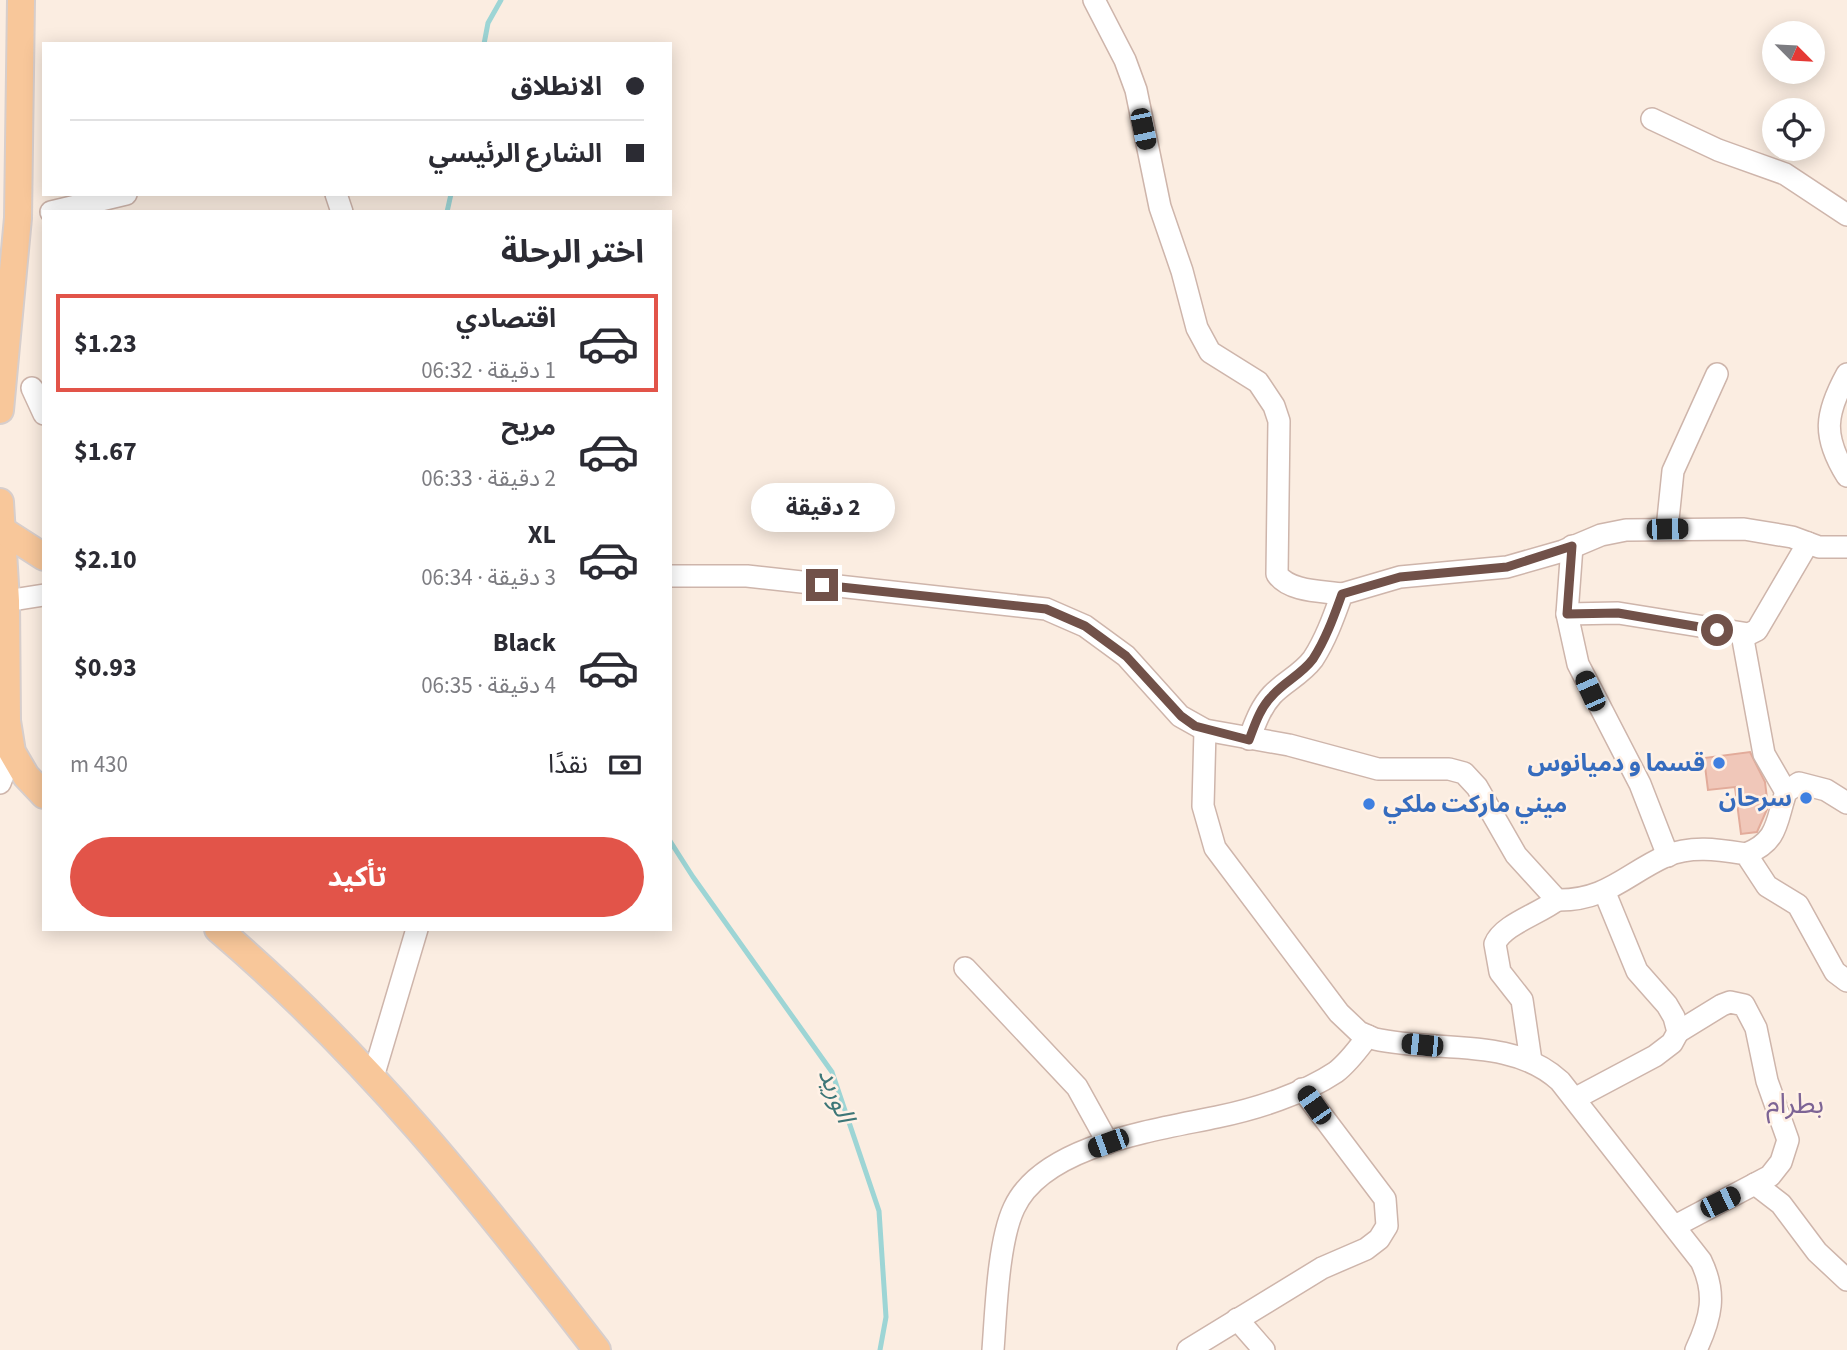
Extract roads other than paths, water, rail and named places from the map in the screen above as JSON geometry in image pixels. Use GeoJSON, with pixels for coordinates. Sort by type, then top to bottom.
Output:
{"type":"FeatureCollection","features":[{"type":"Feature","properties":{"kind":"main road"},"geometry":{"type":"LineString","coordinates":[[0,410],[18,218],[21,0]]}},
{"type":"Feature","properties":{"kind":"main road"},"geometry":{"type":"LineString","coordinates":[[0,502],[6,601],[7,721],[12,752],[26,776],[42,793]]}},
{"type":"Feature","properties":{"kind":"main road"},"geometry":{"type":"LineString","coordinates":[[3,543],[42,558]]}},
{"type":"Feature","properties":{"kind":"main road"},"geometry":{"type":"LineString","coordinates":[[220,931],[308,1009],[373,1077],[456,1171],[597,1350]]}},
{"type":"Feature","properties":{"kind":"street"},"geometry":{"type":"LineString","coordinates":[[1094,0],[1125,60],[1136,90],[1160,207],[1182,271],[1197,328],[1210,352],[1258,382],[1274,406],[1279,421],[1277,574],[1286,583],[1342,594],[1400,577],[1507,567],[1626,530],[1744,529],[1791,537],[1814,545],[1847,547]]}},
{"type":"Feature","properties":{"kind":"street"},"geometry":{"type":"LineString","coordinates":[[1652,119],[1718,150],[1785,174],[1847,215]]}},
{"type":"Feature","properties":{"kind":"street"},"geometry":{"type":"LineString","coordinates":[[59,210],[118,196]]}},
{"type":"Feature","properties":{"kind":"street"},"geometry":{"type":"LineString","coordinates":[[18,218],[42,213]]}},
{"type":"Feature","properties":{"kind":"street"},"geometry":{"type":"LineString","coordinates":[[1667,529],[1673,471],[1717,374]]}},
{"type":"Feature","properties":{"kind":"street"},"geometry":{"type":"LineString","coordinates":[[1847,374],[1828,421],[1829,438],[1847,476]]}},
{"type":"Feature","properties":{"kind":"street"},"geometry":{"type":"LineString","coordinates":[[32,388],[42,410]]}},
{"type":"Feature","properties":{"kind":"street"},"geometry":{"type":"LineString","coordinates":[[1567,614],[1618,613],[1742,634],[1757,630],[1814,545],[1836,538],[1847,528]]}},
{"type":"Feature","properties":{"kind":"street"},"geometry":{"type":"LineString","coordinates":[[1572,546],[1567,614],[1578,664],[1640,784],[1668,856]]}},
{"type":"Feature","properties":{"kind":"street"},"geometry":{"type":"LineString","coordinates":[[672,576],[747,576],[1046,609],[1085,626],[1116,648],[1139,667],[1181,716],[1205,730],[1249,740],[1289,745],[1378,769],[1449,769],[1464,773],[1478,787],[1516,855],[1557,900]]}},
{"type":"Feature","properties":{"kind":"street"},"geometry":{"type":"LineString","coordinates":[[1249,740],[1259,714],[1273,694],[1294,680],[1312,661],[1325,638],[1342,594]]}},
{"type":"Feature","properties":{"kind":"street"},"geometry":{"type":"LineString","coordinates":[[6,601],[42,595]]}},
{"type":"Feature","properties":{"kind":"street"},"geometry":{"type":"LineString","coordinates":[[1531,1061],[1522,1000],[1500,972],[1494,944],[1505,929],[1540,914],[1557,900],[1605,893],[1668,856],[1699,848],[1746,853],[1762,848],[1780,820],[1786,792],[1764,754],[1742,634]]}},
{"type":"Feature","properties":{"kind":"street"},"geometry":{"type":"LineString","coordinates":[[1205,730],[1203,806],[1215,848],[1339,1013],[1368,1036],[1499,1052],[1531,1061],[1552,1073],[1576,1098],[1701,1261],[1712,1292],[1707,1326],[1696,1350]]}},
{"type":"Feature","properties":{"kind":"street"},"geometry":{"type":"LineString","coordinates":[[0,783],[12,752]]}},
{"type":"Feature","properties":{"kind":"street"},"geometry":{"type":"LineString","coordinates":[[1786,792],[1805,782],[1847,803]]}},
{"type":"Feature","properties":{"kind":"street"},"geometry":{"type":"LineString","coordinates":[[1746,853],[1767,886],[1798,905],[1835,972],[1847,981]]}},
{"type":"Feature","properties":{"kind":"street"},"geometry":{"type":"LineString","coordinates":[[1605,893],[1637,971],[1667,1005],[1678,1032]]}},
{"type":"Feature","properties":{"kind":"street"},"geometry":{"type":"LineString","coordinates":[[373,1077],[416,931]]}},
{"type":"Feature","properties":{"kind":"street"},"geometry":{"type":"LineString","coordinates":[[965,968],[1077,1087],[1108,1143]]}},
{"type":"Feature","properties":{"kind":"street"},"geometry":{"type":"LineString","coordinates":[[1576,1098],[1655,1056],[1672,1043],[1678,1032],[1730,1002],[1744,1005],[1759,1038],[1767,1081],[1788,1140],[1781,1162],[1770,1176],[1675,1226]]}},
{"type":"Feature","properties":{"kind":"street"},"geometry":{"type":"LineString","coordinates":[[993,1350],[1005,1243],[1013,1209],[1025,1189],[1060,1163],[1108,1143],[1166,1126],[1219,1117],[1303,1089],[1339,1070],[1368,1036]]}},
{"type":"Feature","properties":{"kind":"street"},"geometry":{"type":"LineString","coordinates":[[1188,1350],[1322,1268],[1366,1249],[1379,1239],[1387,1226],[1385,1199],[1303,1089]]}},
{"type":"Feature","properties":{"kind":"street"},"geometry":{"type":"LineString","coordinates":[[1755,1184],[1781,1204],[1817,1252],[1847,1280]]}},
{"type":"Feature","properties":{"kind":"street"},"geometry":{"type":"LineString","coordinates":[[1237,1319],[1264,1350]]}},
{"type":"Feature","properties":{"kind":"waterway","name":"الوريد"},"geometry":{"type":"LineString","coordinates":[[484,42],[488,23],[501,0]]}},
{"type":"Feature","properties":{"kind":"waterway","name":"الوريد"},"geometry":{"type":"LineString","coordinates":[[447,210],[451,196]]}},
{"type":"Feature","properties":{"kind":"waterway","name":"الوريد"},"geometry":{"type":"LineString","coordinates":[[672,844],[832,1072],[879,1211],[886,1317],[880,1350]]}},
{"type":"Feature","properties":{"kind":"place","name":"قسما و دميانوس"},"geometry":{"type":"Point","coordinates":[1719,763]}},
{"type":"Feature","properties":{"kind":"place","name":"سرحان"},"geometry":{"type":"Point","coordinates":[1806,798]}},
{"type":"Feature","properties":{"kind":"place","name":"ميني ماركت ملكي"},"geometry":{"type":"Point","coordinates":[1369,804]}},
{"type":"Feature","properties":{"kind":"district","name":"بطرام"},"geometry":{"type":"Point","coordinates":[1795,1103]}}]}
